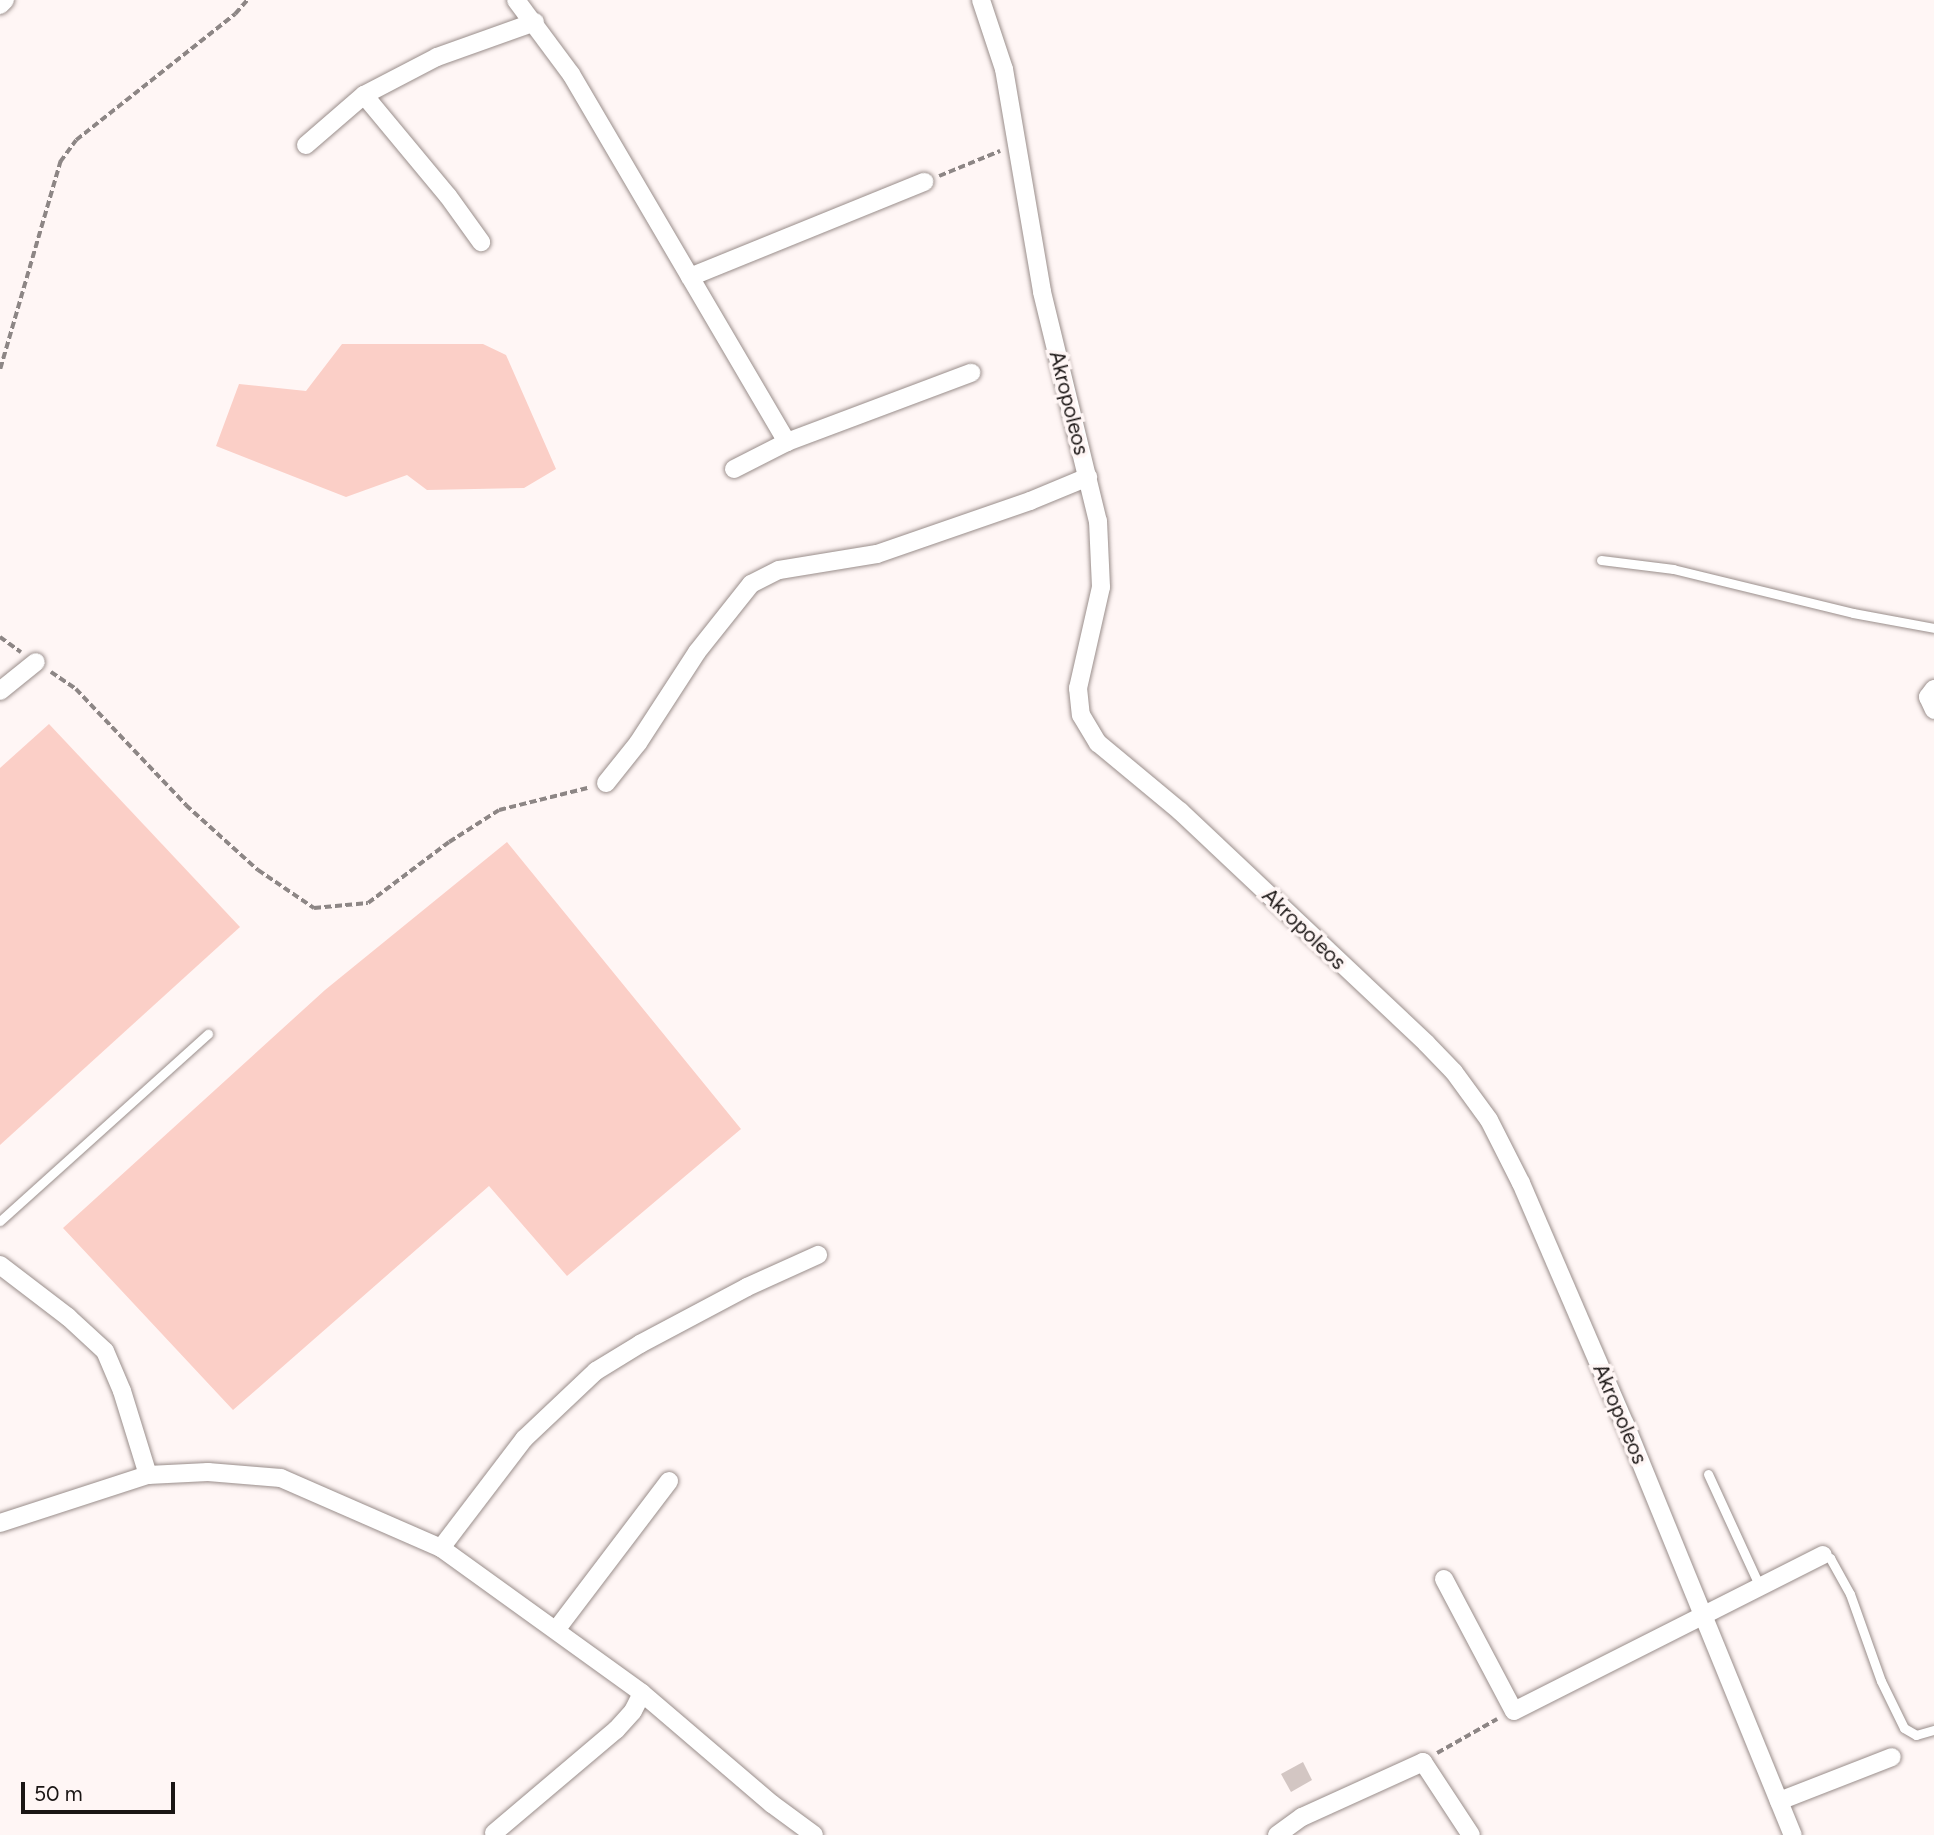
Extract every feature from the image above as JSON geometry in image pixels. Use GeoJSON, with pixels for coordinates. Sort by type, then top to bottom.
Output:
{"type":"FeatureCollection","features":[{"type":"Feature","properties":{"kind":"street"},"geometry":{"type":"LineString","coordinates":[[0,5],[5,0]]}},
{"type":"Feature","properties":{"kind":"street"},"geometry":{"type":"LineString","coordinates":[[516,0],[535,22],[571,74],[787,442]]}},
{"type":"Feature","properties":{"kind":"street","name":"Akropoleos"},"geometry":{"type":"LineString","coordinates":[[981,0],[1003,69],[1042,292],[1098,521],[1101,587],[1078,688],[1077,704],[1088,730],[1098,743],[1226,853],[1426,1043],[1474,1097],[1505,1149],[1521,1183],[1705,1615],[1793,1835]]}},
{"type":"Feature","properties":{"kind":"street"},"geometry":{"type":"LineString","coordinates":[[306,145],[364,95],[437,57],[535,22]]}},
{"type":"Feature","properties":{"kind":"street"},"geometry":{"type":"LineString","coordinates":[[364,95],[448,196],[481,242]]}},
{"type":"Feature","properties":{"kind":"street"},"geometry":{"type":"LineString","coordinates":[[690,277],[924,182]]}},
{"type":"Feature","properties":{"kind":"street"},"geometry":{"type":"LineString","coordinates":[[734,469],[787,442],[971,373]]}},
{"type":"Feature","properties":{"kind":"street"},"geometry":{"type":"LineString","coordinates":[[606,783],[638,743],[697,652],[751,584],[779,570],[877,554],[1030,501],[1088,477]]}},
{"type":"Feature","properties":{"kind":"street"},"geometry":{"type":"LineString","coordinates":[[0,691],[36,662]]}},
{"type":"Feature","properties":{"kind":"street"},"geometry":{"type":"LineString","coordinates":[[1934,689],[1928,697],[1934,710]]}},
{"type":"Feature","properties":{"kind":"street"},"geometry":{"type":"LineString","coordinates":[[441,1548],[524,1439],[596,1371],[640,1344],[747,1287],[818,1255]]}},
{"type":"Feature","properties":{"kind":"street"},"geometry":{"type":"LineString","coordinates":[[0,1265],[68,1317],[105,1352],[122,1391],[148,1475]]}},
{"type":"Feature","properties":{"kind":"street"},"geometry":{"type":"LineString","coordinates":[[0,1523],[148,1475],[208,1472],[281,1478],[441,1548],[642,1693],[772,1804],[814,1835]]}},
{"type":"Feature","properties":{"kind":"street"},"geometry":{"type":"LineString","coordinates":[[556,1630],[669,1481]]}},
{"type":"Feature","properties":{"kind":"street"},"geometry":{"type":"LineString","coordinates":[[1444,1579],[1514,1711],[1823,1555]]}},
{"type":"Feature","properties":{"kind":"street"},"geometry":{"type":"LineString","coordinates":[[494,1833],[616,1730],[633,1711],[642,1693]]}},
{"type":"Feature","properties":{"kind":"street"},"geometry":{"type":"LineString","coordinates":[[1779,1801],[1892,1757]]}},
{"type":"Feature","properties":{"kind":"street"},"geometry":{"type":"LineString","coordinates":[[1277,1835],[1302,1817],[1423,1762],[1471,1835]]}},
{"type":"Feature","properties":{"kind":"lane"},"geometry":{"type":"LineString","coordinates":[[1601,560],[1673,569],[1853,613],[1934,628]]}},
{"type":"Feature","properties":{"kind":"lane"},"geometry":{"type":"LineString","coordinates":[[0,1222],[208,1034]]}},
{"type":"Feature","properties":{"kind":"lane"},"geometry":{"type":"LineString","coordinates":[[1709,1474],[1760,1587]]}},
{"type":"Feature","properties":{"kind":"lane"},"geometry":{"type":"LineString","coordinates":[[1823,1555],[1830,1558],[1850,1594],[1881,1681],[1904,1728],[1916,1735],[1934,1730]]}},
{"type":"Feature","properties":{"kind":"path"},"geometry":{"type":"LineString","coordinates":[[0,369],[60,162],[76,140],[235,14],[247,0]]}},
{"type":"Feature","properties":{"kind":"path"},"geometry":{"type":"LineString","coordinates":[[924,182],[1017,145]]}},
{"type":"Feature","properties":{"kind":"path"},"geometry":{"type":"LineString","coordinates":[[0,637],[76,689],[186,805],[258,870],[314,908],[368,902],[449,842],[499,810],[606,783]]}},
{"type":"Feature","properties":{"kind":"path"},"geometry":{"type":"LineString","coordinates":[[1423,1762],[1463,1737],[1514,1711]]}},
{"type":"Feature","properties":{"kind":"shaded area"},"geometry":{"type":"Polygon","coordinates":[[[342,344],[483,344],[506,355],[556,469],[524,488],[427,490],[407,475],[346,497],[216,446],[239,384],[306,391],[342,344]]]}},
{"type":"Feature","properties":{"kind":"shaded area"},"geometry":{"type":"Polygon","coordinates":[[[49,724],[240,927],[0,1145],[0,768],[49,724]]]}},
{"type":"Feature","properties":{"kind":"shaded area"},"geometry":{"type":"Polygon","coordinates":[[[507,842],[741,1129],[567,1276],[489,1186],[233,1410],[63,1228],[325,990],[507,842]]]}},
{"type":"Feature","properties":{"kind":"building"},"geometry":{"type":"Polygon","coordinates":[[[1303,1762],[1312,1780],[1291,1792],[1281,1774],[1303,1762]]]}}]}
